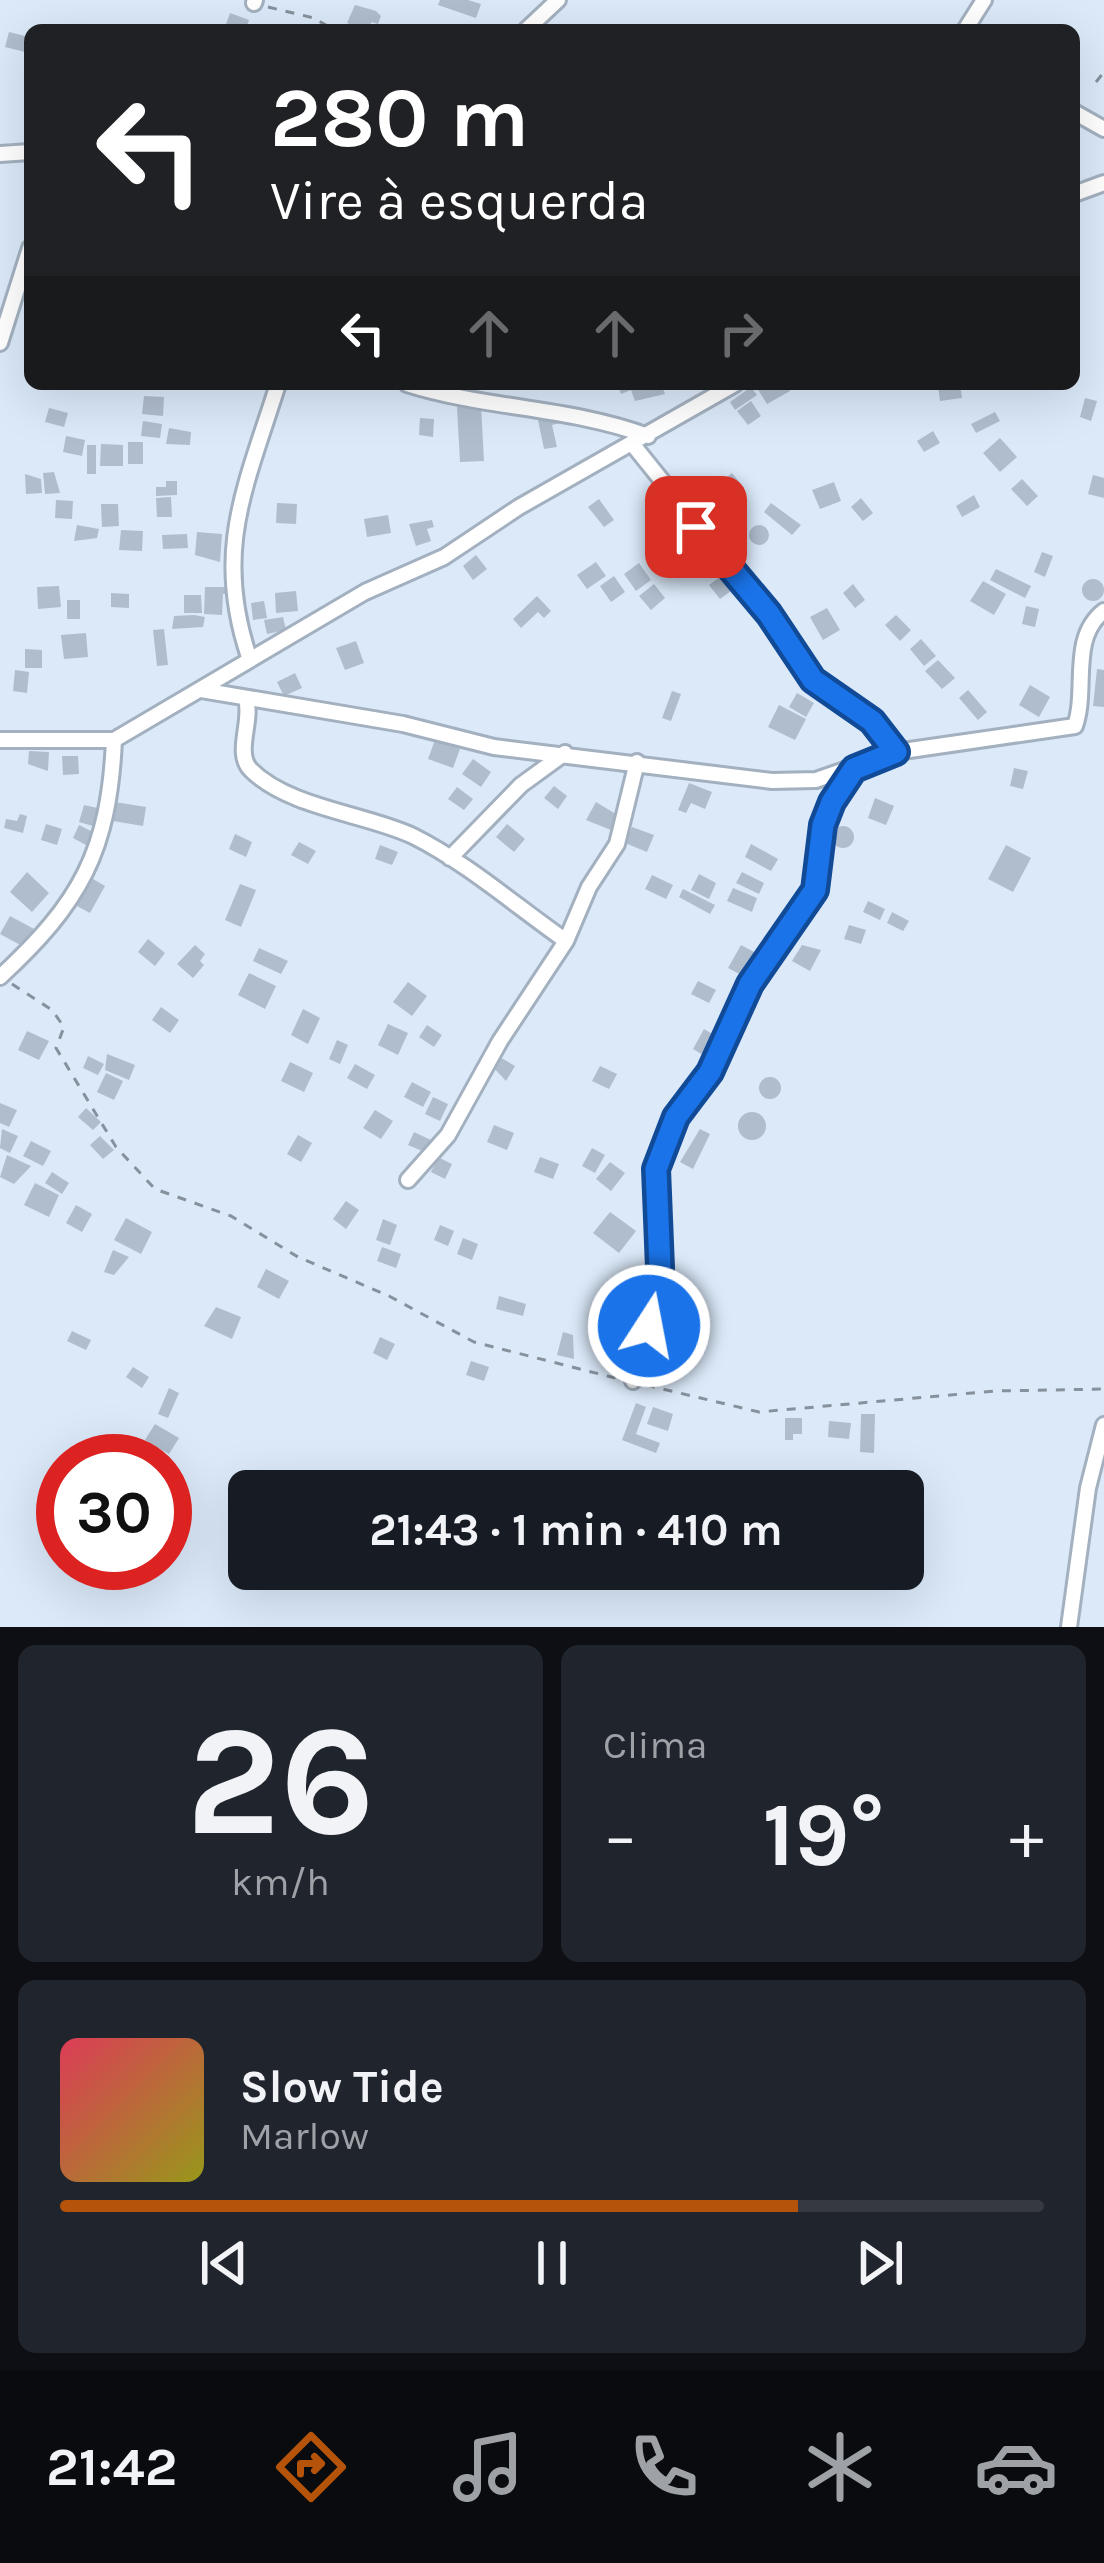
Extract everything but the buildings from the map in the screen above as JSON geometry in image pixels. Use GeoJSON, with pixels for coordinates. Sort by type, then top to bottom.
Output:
{"type":"FeatureCollection","features":[{"type":"Feature","properties":{"kind":"street"},"geometry":{"type":"LineString","coordinates":[[532,24],[558,0]]}},
{"type":"Feature","properties":{"kind":"street"},"geometry":{"type":"LineString","coordinates":[[0,343],[24,267]]}},
{"type":"Feature","properties":{"kind":"street"},"geometry":{"type":"LineString","coordinates":[[249,657],[235,614],[230,548],[276,390]]}},
{"type":"Feature","properties":{"kind":"street"},"geometry":{"type":"LineString","coordinates":[[431,390],[607,422],[641,441],[813,680],[872,721],[896,752]]}},
{"type":"Feature","properties":{"kind":"street"},"geometry":{"type":"LineString","coordinates":[[0,740],[114,740],[365,592],[444,557],[519,507],[725,390]]}},
{"type":"Feature","properties":{"kind":"street"},"geometry":{"type":"LineString","coordinates":[[201,690],[403,724],[494,747],[772,781],[815,780],[896,752],[1075,726],[1088,628],[1104,611]]}},
{"type":"Feature","properties":{"kind":"street"},"geometry":{"type":"LineString","coordinates":[[246,699],[249,720],[243,753],[251,770],[305,801],[412,836],[566,940]]}},
{"type":"Feature","properties":{"kind":"street"},"geometry":{"type":"LineString","coordinates":[[0,977],[56,925],[80,889],[112,781],[114,740]]}},
{"type":"Feature","properties":{"kind":"street"},"geometry":{"type":"LineString","coordinates":[[450,859],[521,785],[565,753]]}},
{"type":"Feature","properties":{"kind":"street"},"geometry":{"type":"LineString","coordinates":[[408,1180],[448,1136],[500,1041],[566,940],[589,887],[617,844],[637,762]]}},
{"type":"Feature","properties":{"kind":"street"},"geometry":{"type":"LineString","coordinates":[[633,1381],[660,1268],[656,1169],[676,1117],[710,1072],[750,984],[815,890],[823,825],[854,769]]}},
{"type":"Feature","properties":{"kind":"street"},"geometry":{"type":"LineString","coordinates":[[1069,1627],[1088,1488],[1104,1425]]}},
{"type":"Feature","properties":{"kind":"path"},"geometry":{"type":"LineString","coordinates":[[255,2],[324,24]]}},
{"type":"Feature","properties":{"kind":"path"},"geometry":{"type":"LineString","coordinates":[[1096,82],[1104,72]]}},
{"type":"Feature","properties":{"kind":"path"},"geometry":{"type":"LineString","coordinates":[[0,977],[52,1010],[64,1027],[56,1048],[82,1096],[116,1147],[155,1189],[231,1216],[298,1257],[389,1296],[474,1342],[573,1371],[759,1412],[994,1391],[1104,1389]]}},
{"type":"Feature","properties":{"kind":"route"},"geometry":{"type":"LineString","coordinates":[[649,1326],[660,1268],[656,1169],[669,1146],[676,1117],[710,1072],[750,984],[815,890],[823,825],[832,802],[854,769],[896,752],[872,721],[833,699],[813,680],[769,614],[696,527]]}}]}
